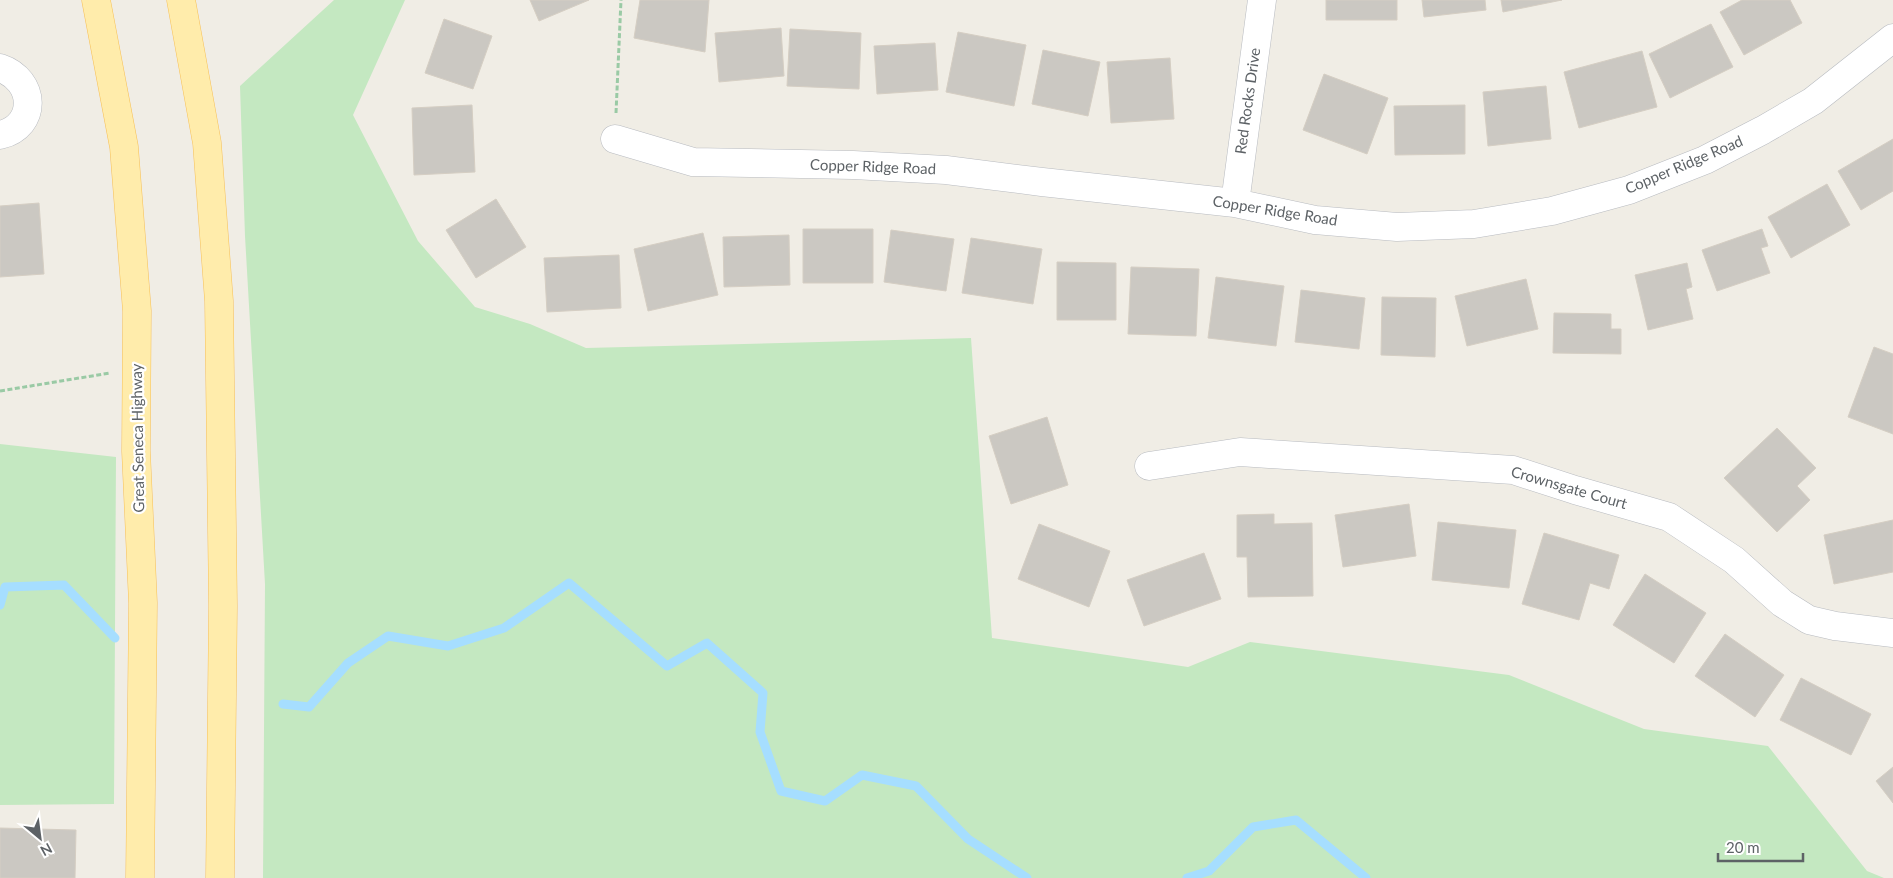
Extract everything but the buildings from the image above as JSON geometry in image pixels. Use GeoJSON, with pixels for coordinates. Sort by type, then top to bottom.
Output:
{"type":"FeatureCollection","features":[{"type":"Feature","properties":{"kind":"main road","name":"Great Seneca Highway"},"geometry":{"type":"LineString","coordinates":[[96,0],[124,147],[137,311],[136,451],[143,603],[140,878]]}},
{"type":"Feature","properties":{"kind":"main road"},"geometry":{"type":"LineString","coordinates":[[181,0],[207,143],[219,302],[223,606],[220,878]]}},
{"type":"Feature","properties":{"kind":"street","name":"Red Rocks Drive"},"geometry":{"type":"LineString","coordinates":[[1235,203],[1262,0]]}},
{"type":"Feature","properties":{"kind":"street","name":"Copper Ridge Road"},"geometry":{"type":"LineString","coordinates":[[615,138],[693,162],[946,170],[1235,203],[1315,220],[1396,227],[1474,224],[1552,211],[1629,190],[1704,160],[1763,130],[1813,101],[1893,38]]}},
{"type":"Feature","properties":{"kind":"street"},"geometry":{"type":"LineString","coordinates":[[0,68],[10,71],[19,79],[25,88],[28,100],[26,112],[21,122],[12,131],[0,136]]}},
{"type":"Feature","properties":{"kind":"street","name":"Crownsgate Court"},"geometry":{"type":"LineString","coordinates":[[1150,466],[1240,452],[1513,470],[1669,517],[1734,560],[1782,603],[1809,620],[1836,626],[1893,633]]}},
{"type":"Feature","properties":{"kind":"path"},"geometry":{"type":"LineString","coordinates":[[615,138],[621,0]]}},
{"type":"Feature","properties":{"kind":"path"},"geometry":{"type":"LineString","coordinates":[[0,391],[115,372]]}},
{"type":"Feature","properties":{"kind":"green space"},"geometry":{"type":"Polygon","coordinates":[[[334,0],[405,0],[353,115],[418,241],[475,307],[530,324],[586,348],[971,338],[992,638],[1188,667],[1250,642],[1509,675],[1644,729],[1768,746],[1867,871],[1884,878],[263,878],[265,584],[245,236],[240,86],[334,0]]]}},
{"type":"Feature","properties":{"kind":"green space"},"geometry":{"type":"Polygon","coordinates":[[[0,444],[116,457],[114,804],[0,805],[0,444]]]}},
{"type":"Feature","properties":{"kind":"waterway"},"geometry":{"type":"LineString","coordinates":[[283,704],[309,707],[348,663],[388,636],[448,646],[504,628],[569,583],[667,666],[707,643],[763,693],[760,732],[781,791],[825,801],[862,775],[916,786],[968,839],[1027,878]]}},
{"type":"Feature","properties":{"kind":"waterway"},"geometry":{"type":"LineString","coordinates":[[0,605],[5,587],[64,585],[115,638]]}},
{"type":"Feature","properties":{"kind":"waterway"},"geometry":{"type":"LineString","coordinates":[[1187,878],[1209,871],[1253,827],[1296,820],[1366,878]]}}]}
